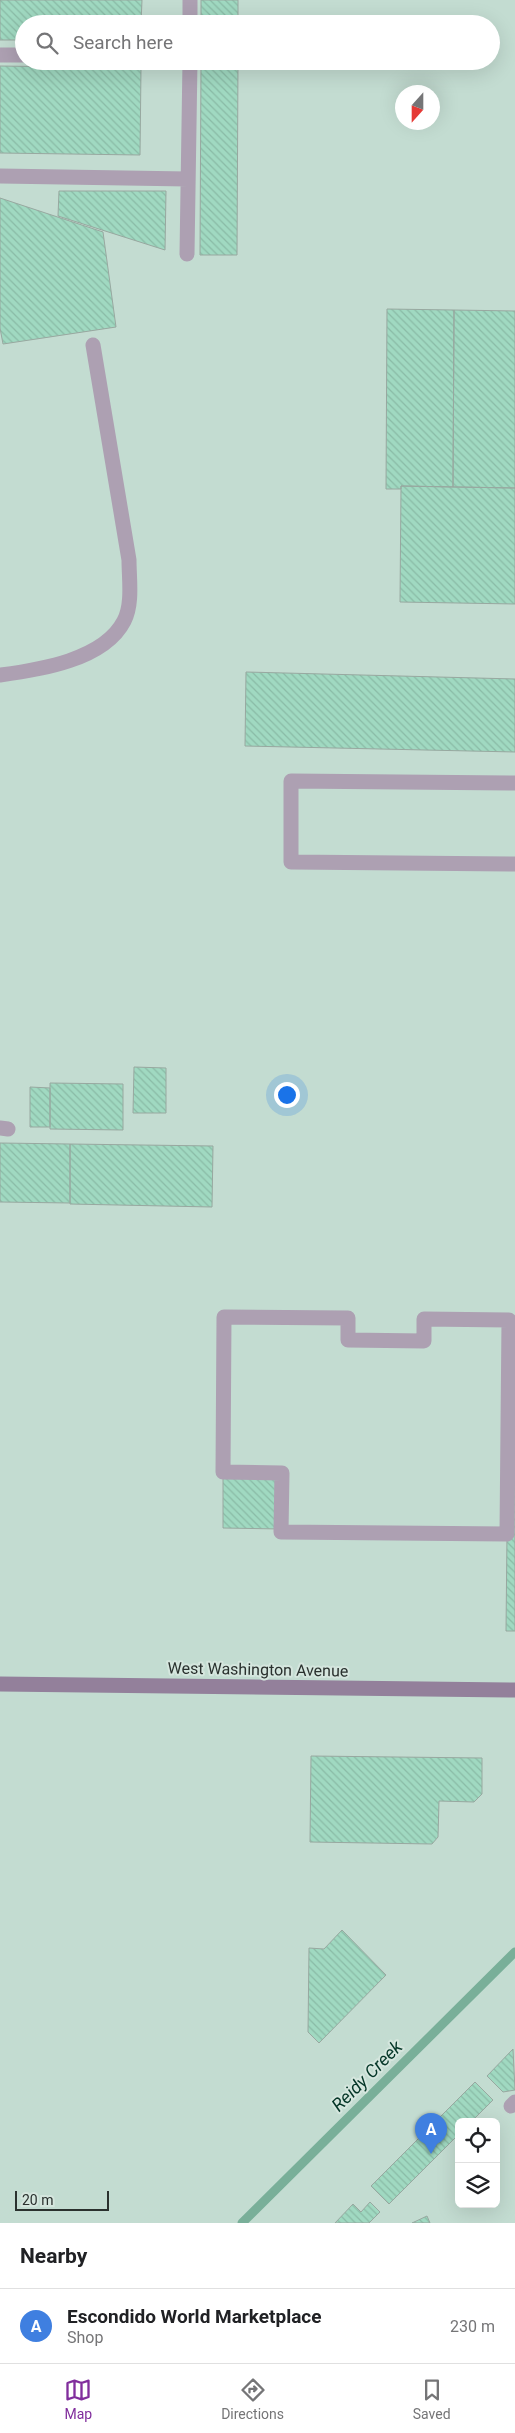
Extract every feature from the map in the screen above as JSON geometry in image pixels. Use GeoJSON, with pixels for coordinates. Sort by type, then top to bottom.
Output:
{"type":"FeatureCollection","features":[{"type":"Feature","properties":{"kind":"main road","name":"West Washington Avenue"},"geometry":{"type":"LineString","coordinates":[[0,1684],[515,1690]]}},
{"type":"Feature","properties":{"kind":"lane"},"geometry":{"type":"LineString","coordinates":[[190,0],[190,15]]}},
{"type":"Feature","properties":{"kind":"lane"},"geometry":{"type":"LineString","coordinates":[[0,54],[15,55]]}},
{"type":"Feature","properties":{"kind":"lane"},"geometry":{"type":"LineString","coordinates":[[187,254],[190,70]]}},
{"type":"Feature","properties":{"kind":"lane"},"geometry":{"type":"LineString","coordinates":[[0,176],[188,179]]}},
{"type":"Feature","properties":{"kind":"lane"},"geometry":{"type":"LineString","coordinates":[[0,675],[81,657],[110,638],[124,621],[130,592],[129,560],[93,345]]}},
{"type":"Feature","properties":{"kind":"lane"},"geometry":{"type":"LineString","coordinates":[[515,783],[291,781],[290,862],[515,864]]}},
{"type":"Feature","properties":{"kind":"lane"},"geometry":{"type":"LineString","coordinates":[[224,1317],[348,1318],[348,1340],[424,1341],[424,1319],[509,1320],[507,1534],[281,1532],[282,1473],[223,1472],[224,1317]]}},
{"type":"Feature","properties":{"kind":"shaded area"},"geometry":{"type":"Polygon","coordinates":[[[0,0],[515,0],[515,2223],[0,2223],[0,0]]]}},
{"type":"Feature","properties":{"kind":"building"},"geometry":{"type":"Polygon","coordinates":[[[0,0],[142,0],[141,15],[15,15],[15,40],[0,40],[0,0]]]}},
{"type":"Feature","properties":{"kind":"building"},"geometry":{"type":"Polygon","coordinates":[[[201,0],[238,0],[238,15],[201,15],[201,0]]]}},
{"type":"Feature","properties":{"kind":"building"},"geometry":{"type":"Polygon","coordinates":[[[0,66],[15,66],[15,70],[141,70],[140,155],[0,153],[0,66]]]}},
{"type":"Feature","properties":{"kind":"building"},"geometry":{"type":"Polygon","coordinates":[[[201,70],[238,70],[237,255],[200,255],[201,70]]]}},
{"type":"Feature","properties":{"kind":"building"},"geometry":{"type":"Polygon","coordinates":[[[59,191],[166,191],[165,250],[58,216],[59,191]]]}},
{"type":"Feature","properties":{"kind":"building"},"geometry":{"type":"Polygon","coordinates":[[[0,198],[103,232],[116,327],[3,344],[0,328],[0,198]]]}},
{"type":"Feature","properties":{"kind":"building"},"geometry":{"type":"Polygon","coordinates":[[[387,309],[454,310],[453,487],[401,486],[401,489],[386,489],[387,309]]]}},
{"type":"Feature","properties":{"kind":"building"},"geometry":{"type":"Polygon","coordinates":[[[454,310],[515,311],[515,488],[453,487],[454,310]]]}},
{"type":"Feature","properties":{"kind":"building"},"geometry":{"type":"Polygon","coordinates":[[[401,486],[515,488],[515,604],[400,602],[401,486]]]}},
{"type":"Feature","properties":{"kind":"building"},"geometry":{"type":"Polygon","coordinates":[[[246,672],[515,679],[515,752],[245,746],[246,672]]]}},
{"type":"Feature","properties":{"kind":"building"},"geometry":{"type":"Polygon","coordinates":[[[134,1067],[166,1068],[166,1113],[133,1113],[134,1067]]]}},
{"type":"Feature","properties":{"kind":"building"},"geometry":{"type":"Polygon","coordinates":[[[50,1083],[123,1084],[123,1130],[50,1129],[50,1083]]]}},
{"type":"Feature","properties":{"kind":"building"},"geometry":{"type":"Polygon","coordinates":[[[30,1087],[50,1088],[50,1127],[30,1127],[30,1087]]]}},
{"type":"Feature","properties":{"kind":"building"},"geometry":{"type":"Polygon","coordinates":[[[0,1143],[70,1144],[70,1203],[0,1202],[0,1143]]]}},
{"type":"Feature","properties":{"kind":"building"},"geometry":{"type":"Polygon","coordinates":[[[70,1144],[213,1146],[212,1207],[70,1204],[70,1144]]]}},
{"type":"Feature","properties":{"kind":"building"},"geometry":{"type":"Polygon","coordinates":[[[515,1320],[515,1631],[506,1631],[507,1534],[515,1320]]]}},
{"type":"Feature","properties":{"kind":"building"},"geometry":{"type":"Polygon","coordinates":[[[223,1472],[282,1473],[281,1529],[223,1528],[223,1472]]]}},
{"type":"Feature","properties":{"kind":"building"},"geometry":{"type":"Polygon","coordinates":[[[311,1756],[482,1758],[482,1794],[474,1802],[439,1801],[438,1837],[432,1844],[310,1842],[311,1756]]]}},
{"type":"Feature","properties":{"kind":"building"},"geometry":{"type":"Polygon","coordinates":[[[342,1930],[386,1975],[319,2043],[308,2032],[309,1948],[324,1949],[342,1930]]]}},
{"type":"Feature","properties":{"kind":"building"},"geometry":{"type":"Polygon","coordinates":[[[513,2049],[515,2090],[503,2092],[487,2076],[513,2049]]]}},
{"type":"Feature","properties":{"kind":"building"},"geometry":{"type":"Polygon","coordinates":[[[475,2082],[493,2100],[475,2118],[455,2118],[455,2138],[389,2204],[371,2186],[475,2082]]]}},
{"type":"Feature","properties":{"kind":"building"},"geometry":{"type":"Polygon","coordinates":[[[370,2202],[380,2212],[369,2223],[335,2223],[353,2204],[361,2212],[370,2202]]]}},
{"type":"Feature","properties":{"kind":"building"},"geometry":{"type":"Polygon","coordinates":[[[427,2216],[430,2223],[412,2223],[427,2216]]]}},
{"type":"Feature","properties":{"kind":"waterway","name":"Reidy Creek"},"geometry":{"type":"LineString","coordinates":[[242,2223],[515,1952]]}},
{"type":"Feature","properties":{"kind":"place","name":"Escondido World Marketplace"},"geometry":{"type":"Point","coordinates":[431,2154]}}]}
